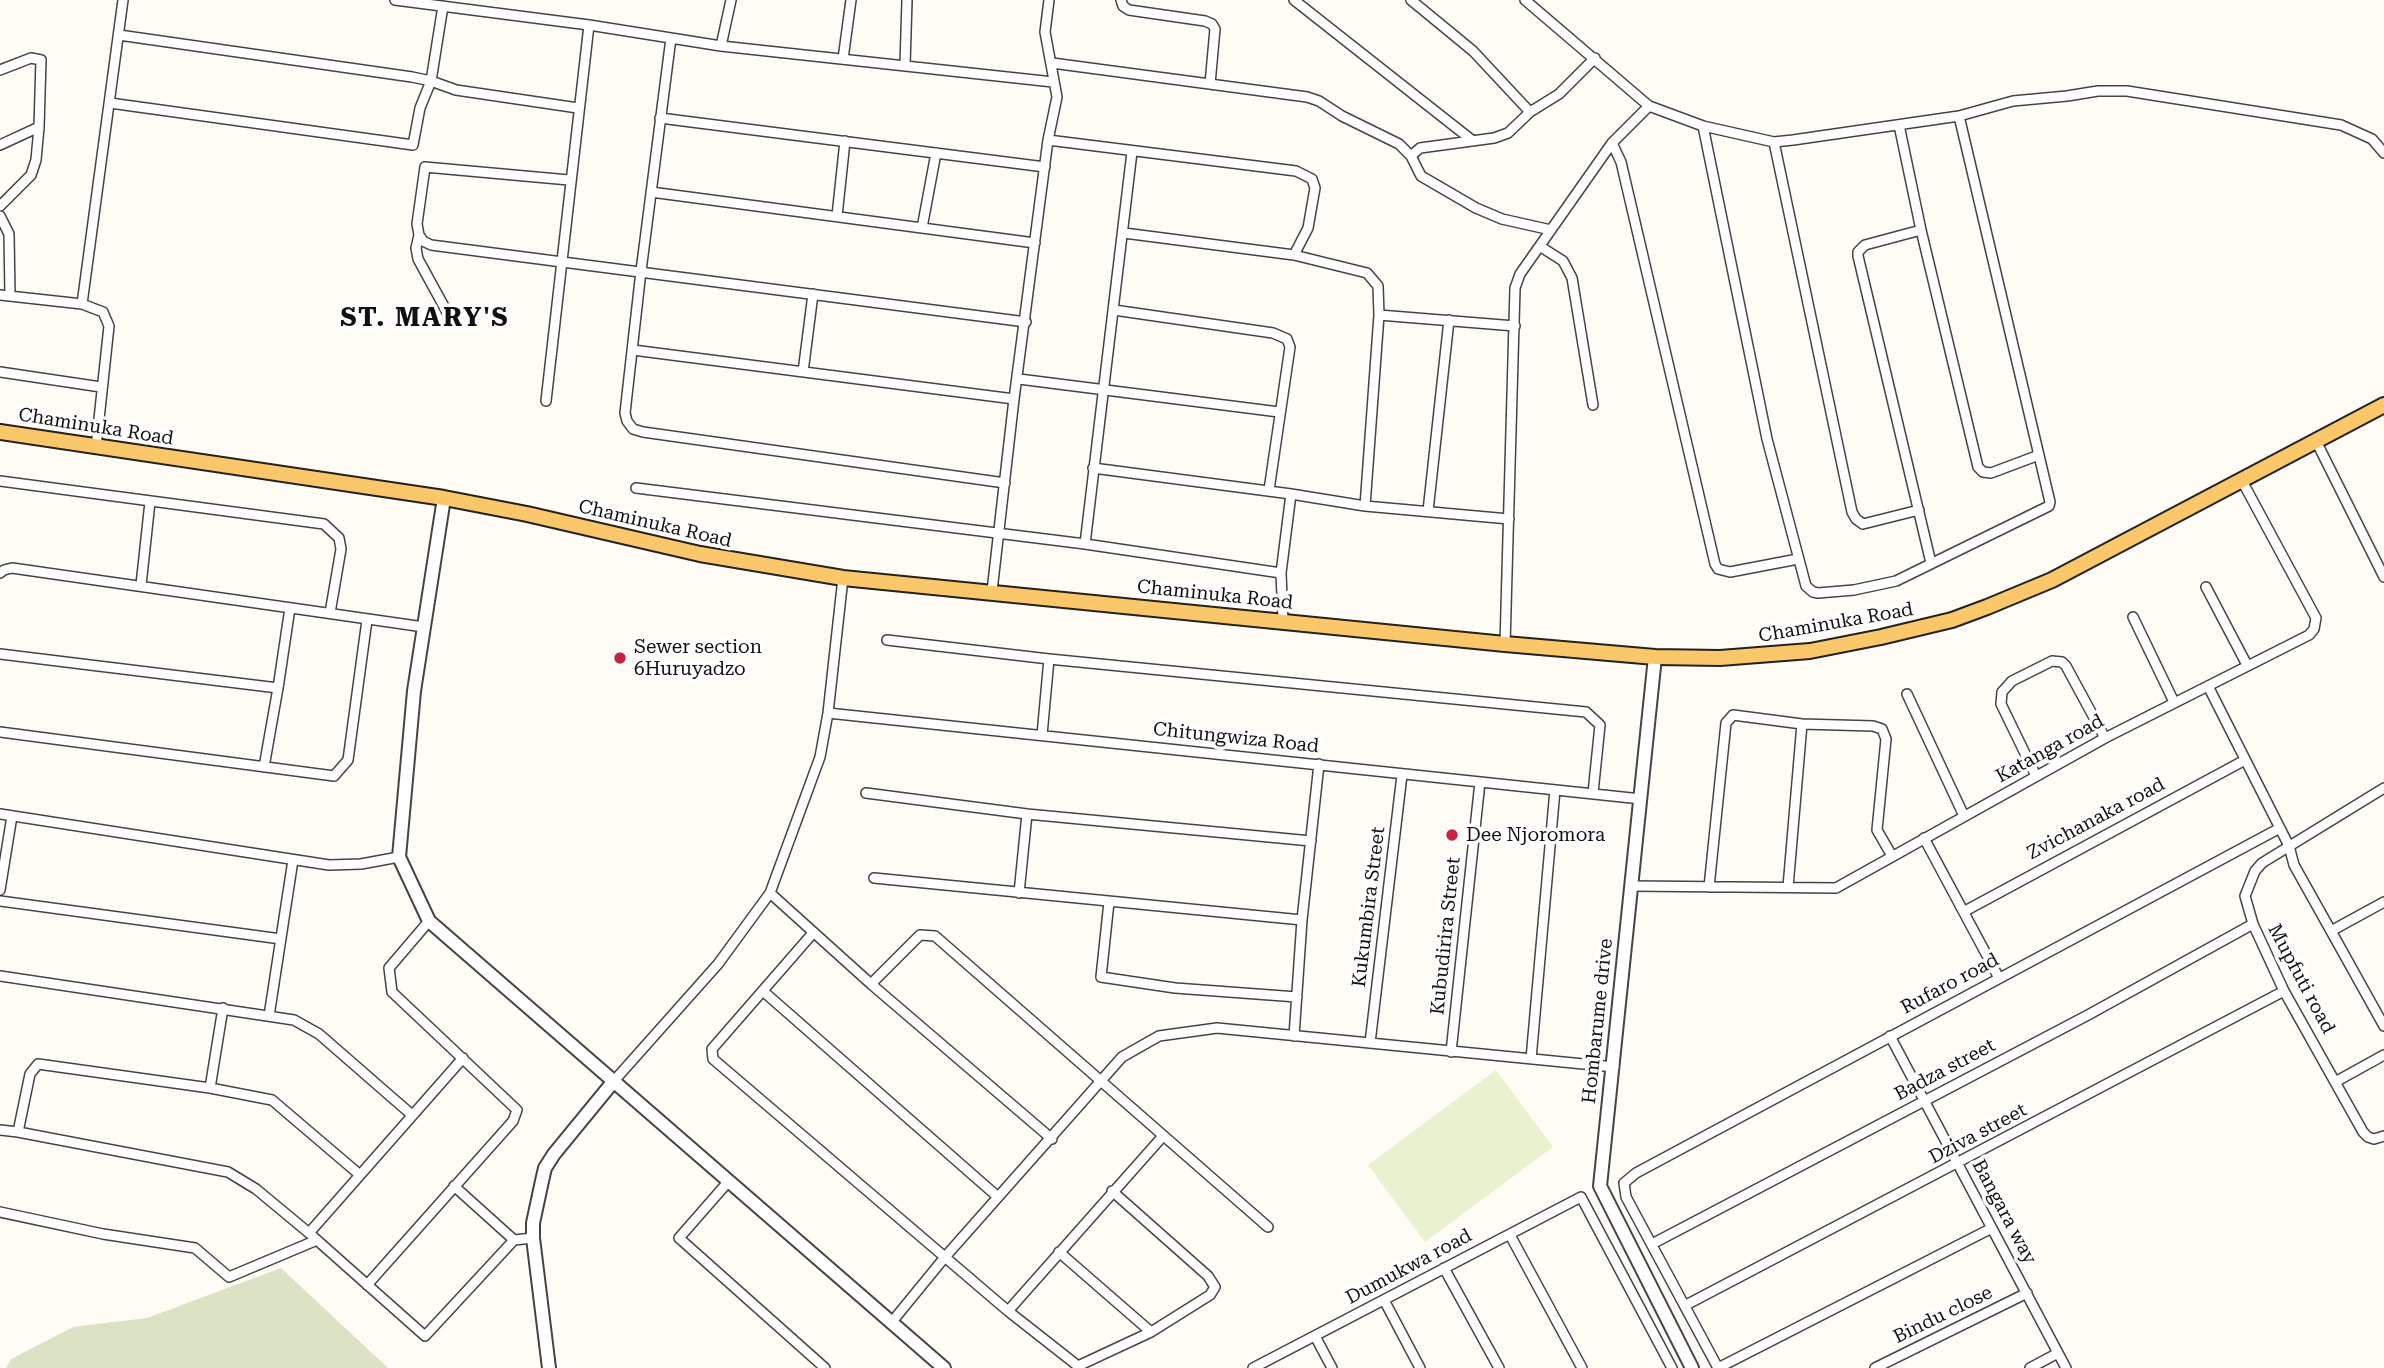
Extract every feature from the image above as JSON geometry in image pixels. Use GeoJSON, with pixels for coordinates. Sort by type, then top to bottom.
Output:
{"type":"FeatureCollection","features":[{"type":"Feature","properties":{"kind":"main road","name":"Chaminuka Road"},"geometry":{"type":"LineString","coordinates":[[0,432],[444,498],[527,514],[712,557],[843,578],[1505,644],[1655,657],[1720,658],[1810,651],[1881,638],[1952,620],[2052,580],[2384,405]]}},
{"type":"Feature","properties":{"kind":"street"},"geometry":{"type":"LineString","coordinates":[[82,304],[123,0]]}},
{"type":"Feature","properties":{"kind":"street"},"geometry":{"type":"LineString","coordinates":[[396,0],[589,25],[721,46],[1053,82]]}},
{"type":"Feature","properties":{"kind":"street"},"geometry":{"type":"LineString","coordinates":[[721,46],[731,0]]}},
{"type":"Feature","properties":{"kind":"street"},"geometry":{"type":"LineString","coordinates":[[843,59],[852,0]]}},
{"type":"Feature","properties":{"kind":"street"},"geometry":{"type":"LineString","coordinates":[[905,65],[907,0]]}},
{"type":"Feature","properties":{"kind":"street"},"geometry":{"type":"LineString","coordinates":[[992,591],[1048,140],[1057,97],[1045,32],[1049,0]]}},
{"type":"Feature","properties":{"kind":"street"},"geometry":{"type":"LineString","coordinates":[[1121,0],[1123,6],[1129,10],[1212,24],[1215,29],[1210,84]]}},
{"type":"Feature","properties":{"kind":"street"},"geometry":{"type":"LineString","coordinates":[[1294,0],[1473,141]]}},
{"type":"Feature","properties":{"kind":"street"},"geometry":{"type":"LineString","coordinates":[[1411,0],[1473,51],[1530,112]]}},
{"type":"Feature","properties":{"kind":"street"},"geometry":{"type":"LineString","coordinates":[[1525,0],[1649,106],[1703,126],[1774,142],[1959,116],[2012,101],[2098,91],[2127,92],[2341,125],[2372,139],[2384,153]]}},
{"type":"Feature","properties":{"kind":"street"},"geometry":{"type":"LineString","coordinates":[[110,103],[413,145],[420,108],[431,81],[443,6]]}},
{"type":"Feature","properties":{"kind":"street"},"geometry":{"type":"LineString","coordinates":[[546,401],[569,180],[589,25]]}},
{"type":"Feature","properties":{"kind":"street"},"geometry":{"type":"LineString","coordinates":[[119,35],[431,81],[456,90],[578,108]]}},
{"type":"Feature","properties":{"kind":"street"},"geometry":{"type":"LineString","coordinates":[[671,38],[641,271],[625,412],[627,421],[633,429],[1004,483]]}},
{"type":"Feature","properties":{"kind":"street"},"geometry":{"type":"LineString","coordinates":[[0,70],[31,58],[41,60],[40,127],[36,160],[31,175],[0,206]]}},
{"type":"Feature","properties":{"kind":"street"},"geometry":{"type":"LineString","coordinates":[[1411,156],[1420,148],[1508,133],[1530,112],[1559,94],[1595,58]]}},
{"type":"Feature","properties":{"kind":"street"},"geometry":{"type":"LineString","coordinates":[[1052,63],[1279,93],[1319,101],[1342,116],[1399,144],[1411,156],[1422,176],[1476,208],[1502,219],[1551,230]]}},
{"type":"Feature","properties":{"kind":"street"},"geometry":{"type":"LineString","coordinates":[[1505,644],[1514,293],[1517,281],[1612,143],[1649,106]]}},
{"type":"Feature","properties":{"kind":"street"},"geometry":{"type":"LineString","coordinates":[[1703,126],[1765,426],[1798,559],[1807,586],[1818,593],[1879,586],[1896,581],[2047,508],[2050,502],[1959,116]]}},
{"type":"Feature","properties":{"kind":"street"},"geometry":{"type":"LineString","coordinates":[[660,118],[1045,167]]}},
{"type":"Feature","properties":{"kind":"street"},"geometry":{"type":"LineString","coordinates":[[1899,125],[1921,230],[1978,467],[1983,472],[1991,473],[2039,455]]}},
{"type":"Feature","properties":{"kind":"street"},"geometry":{"type":"LineString","coordinates":[[0,145],[40,127]]}},
{"type":"Feature","properties":{"kind":"street"},"geometry":{"type":"LineString","coordinates":[[1048,140],[1306,174],[1312,179],[1315,188],[1308,228],[1294,255]]}},
{"type":"Feature","properties":{"kind":"street"},"geometry":{"type":"LineString","coordinates":[[836,216],[845,141]]}},
{"type":"Feature","properties":{"kind":"street"},"geometry":{"type":"LineString","coordinates":[[1774,142],[1852,512],[1863,524],[1919,510]]}},
{"type":"Feature","properties":{"kind":"street"},"geometry":{"type":"LineString","coordinates":[[1612,143],[1621,162],[1715,564],[1718,569],[1730,572],[1798,559]]}},
{"type":"Feature","properties":{"kind":"street"},"geometry":{"type":"LineString","coordinates":[[1085,544],[1132,152]]}},
{"type":"Feature","properties":{"kind":"street"},"geometry":{"type":"LineString","coordinates":[[922,228],[936,153]]}},
{"type":"Feature","properties":{"kind":"street"},"geometry":{"type":"LineString","coordinates":[[569,180],[425,167],[417,224],[419,234],[423,241],[431,245],[1026,322]]}},
{"type":"Feature","properties":{"kind":"street"},"geometry":{"type":"LineString","coordinates":[[651,192],[1035,243]]}},
{"type":"Feature","properties":{"kind":"street"},"geometry":{"type":"LineString","coordinates":[[0,216],[9,234],[5,295],[82,304],[103,312],[109,326],[96,447]]}},
{"type":"Feature","properties":{"kind":"street"},"geometry":{"type":"LineString","coordinates":[[1921,230],[1865,245],[1858,252],[1931,563]]}},
{"type":"Feature","properties":{"kind":"street"},"geometry":{"type":"LineString","coordinates":[[1124,233],[1294,255],[1367,273],[1378,286],[1379,315],[1365,506]]}},
{"type":"Feature","properties":{"kind":"street"},"geometry":{"type":"LineString","coordinates":[[419,234],[416,248],[418,259],[453,323]]}},
{"type":"Feature","properties":{"kind":"street"},"geometry":{"type":"LineString","coordinates":[[1541,247],[1563,261],[1572,278],[1593,405]]}},
{"type":"Feature","properties":{"kind":"street"},"geometry":{"type":"LineString","coordinates":[[803,372],[813,294]]}},
{"type":"Feature","properties":{"kind":"street"},"geometry":{"type":"LineString","coordinates":[[1114,310],[1281,335],[1287,339],[1290,346],[1269,490]]}},
{"type":"Feature","properties":{"kind":"street"},"geometry":{"type":"LineString","coordinates":[[1379,315],[1514,326]]}},
{"type":"Feature","properties":{"kind":"street"},"geometry":{"type":"LineString","coordinates":[[1428,511],[1449,320]]}},
{"type":"Feature","properties":{"kind":"street"},"geometry":{"type":"LineString","coordinates":[[633,350],[1014,399]]}},
{"type":"Feature","properties":{"kind":"street"},"geometry":{"type":"LineString","coordinates":[[0,372],[102,387]]}},
{"type":"Feature","properties":{"kind":"street"},"geometry":{"type":"LineString","coordinates":[[1018,379],[1279,412]]}},
{"type":"Feature","properties":{"kind":"street"},"geometry":{"type":"LineString","coordinates":[[2315,439],[2384,577]]}},
{"type":"Feature","properties":{"kind":"street"},"geometry":{"type":"LineString","coordinates":[[1093,468],[1269,490],[1365,506],[1509,519]]}},
{"type":"Feature","properties":{"kind":"street","name":"Katanga road"},"geometry":{"type":"LineString","coordinates":[[1632,886],[1836,888],[2105,738],[2309,635],[2317,622],[2316,618],[2241,479]]}},
{"type":"Feature","properties":{"kind":"street"},"geometry":{"type":"LineString","coordinates":[[0,481],[324,524],[339,538],[341,549],[330,613]]}},
{"type":"Feature","properties":{"kind":"street"},"geometry":{"type":"LineString","coordinates":[[636,488],[1085,544],[1281,573]]}},
{"type":"Feature","properties":{"kind":"street"},"geometry":{"type":"LineString","coordinates":[[1283,621],[1281,573],[1291,494]]}},
{"type":"Feature","properties":{"kind":"street"},"geometry":{"type":"LineString","coordinates":[[444,498],[410,732],[399,857],[429,921],[944,1368]]}},
{"type":"Feature","properties":{"kind":"street"},"geometry":{"type":"LineString","coordinates":[[141,585],[150,502]]}},
{"type":"Feature","properties":{"kind":"street"},"geometry":{"type":"LineString","coordinates":[[0,573],[12,568],[424,627]]}},
{"type":"Feature","properties":{"kind":"street"},"geometry":{"type":"LineString","coordinates":[[549,1368],[533,1238],[536,1206],[545,1168],[613,1082],[718,964],[770,893],[820,757],[828,713],[843,578]]}},
{"type":"Feature","properties":{"kind":"street"},"geometry":{"type":"LineString","coordinates":[[2206,587],[2247,666]]}},
{"type":"Feature","properties":{"kind":"street"},"geometry":{"type":"LineString","coordinates":[[264,767],[290,608]]}},
{"type":"Feature","properties":{"kind":"street"},"geometry":{"type":"LineString","coordinates":[[2133,617],[2174,702]]}},
{"type":"Feature","properties":{"kind":"street"},"geometry":{"type":"LineString","coordinates":[[0,732],[334,776],[348,760],[367,620]]}},
{"type":"Feature","properties":{"kind":"street"},"geometry":{"type":"LineString","coordinates":[[887,640],[1049,659],[1586,712],[1600,725],[1593,793]]}},
{"type":"Feature","properties":{"kind":"street"},"geometry":{"type":"LineString","coordinates":[[0,654],[278,688]]}},
{"type":"Feature","properties":{"kind":"street","name":"Hombarume drive"},"geometry":{"type":"LineString","coordinates":[[1655,657],[1600,1186],[1692,1368]]}},
{"type":"Feature","properties":{"kind":"street"},"geometry":{"type":"LineString","coordinates":[[1042,735],[1049,659]]}},
{"type":"Feature","properties":{"kind":"street"},"geometry":{"type":"LineString","coordinates":[[2036,776],[2001,704],[2003,692],[2012,681],[2052,661],[2062,662],[2105,738]]}},
{"type":"Feature","properties":{"kind":"street"},"geometry":{"type":"LineString","coordinates":[[2208,686],[2290,846],[2294,865],[2384,1026]]}},
{"type":"Feature","properties":{"kind":"street"},"geometry":{"type":"LineString","coordinates":[[1907,694],[1964,817]]}},
{"type":"Feature","properties":{"kind":"street","name":"Chitungwiza Road"},"geometry":{"type":"LineString","coordinates":[[828,713],[1641,799]]}},
{"type":"Feature","properties":{"kind":"street"},"geometry":{"type":"LineString","coordinates":[[1709,887],[1726,723],[1728,718],[1737,715],[1802,724],[1873,726],[1882,729],[1886,739],[1877,830],[1892,856]]}},
{"type":"Feature","properties":{"kind":"street"},"geometry":{"type":"LineString","coordinates":[[1788,887],[1802,724]]}},
{"type":"Feature","properties":{"kind":"street","name":"Zvichanaka road"},"geometry":{"type":"LineString","coordinates":[[1965,911],[2245,760]]}},
{"type":"Feature","properties":{"kind":"street"},"geometry":{"type":"LineString","coordinates":[[1294,1035],[1302,920],[1320,765]]}},
{"type":"Feature","properties":{"kind":"street","name":"Kukumbira Street"},"geometry":{"type":"LineString","coordinates":[[1370,1043],[1402,775]]}},
{"type":"Feature","properties":{"kind":"street","name":"Kubudirira Street"},"geometry":{"type":"LineString","coordinates":[[1451,1052],[1480,782]]}},
{"type":"Feature","properties":{"kind":"street"},"geometry":{"type":"LineString","coordinates":[[2290,846],[2384,789]]}},
{"type":"Feature","properties":{"kind":"street"},"geometry":{"type":"LineString","coordinates":[[1531,1059],[1555,790]]}},
{"type":"Feature","properties":{"kind":"street"},"geometry":{"type":"LineString","coordinates":[[866,793],[1027,814],[1311,841]]}},
{"type":"Feature","properties":{"kind":"street"},"geometry":{"type":"LineString","coordinates":[[0,814],[329,865],[351,865],[399,857]]}},
{"type":"Feature","properties":{"kind":"street"},"geometry":{"type":"LineString","coordinates":[[1019,893],[1027,814]]}},
{"type":"Feature","properties":{"kind":"street"},"geometry":{"type":"LineString","coordinates":[[0,891],[12,816]]}},
{"type":"Feature","properties":{"kind":"street","name":"Rufaro road"},"geometry":{"type":"LineString","coordinates":[[1652,1244],[1626,1197],[1624,1183],[1636,1173],[2280,828]]}},
{"type":"Feature","properties":{"kind":"street"},"geometry":{"type":"LineString","coordinates":[[1924,838],[1999,978]]}},
{"type":"Feature","properties":{"kind":"street","name":"Mupfuti road"},"geometry":{"type":"LineString","coordinates":[[2290,846],[2262,863],[2255,871],[2245,896],[2253,924],[2284,991],[2368,1137],[2374,1139],[2384,1136]]}},
{"type":"Feature","properties":{"kind":"street"},"geometry":{"type":"LineString","coordinates":[[269,1016],[293,860]]}},
{"type":"Feature","properties":{"kind":"street"},"geometry":{"type":"LineString","coordinates":[[874,878],[1302,920]]}},
{"type":"Feature","properties":{"kind":"street"},"geometry":{"type":"LineString","coordinates":[[770,893],[1052,1139]]}},
{"type":"Feature","properties":{"kind":"street"},"geometry":{"type":"LineString","coordinates":[[0,901],[281,939]]}},
{"type":"Feature","properties":{"kind":"street"},"geometry":{"type":"LineString","coordinates":[[1109,902],[1101,977],[1175,988],[1297,997]]}},
{"type":"Feature","properties":{"kind":"street"},"geometry":{"type":"LineString","coordinates":[[2331,931],[2384,902]]}},
{"type":"Feature","properties":{"kind":"street"},"geometry":{"type":"LineString","coordinates":[[367,1285],[513,1121],[516,1110],[392,992],[389,968],[429,921]]}},
{"type":"Feature","properties":{"kind":"street","name":"Badza street"},"geometry":{"type":"LineString","coordinates":[[1652,1244],[2088,1015],[2253,924]]}},
{"type":"Feature","properties":{"kind":"street"},"geometry":{"type":"LineString","coordinates":[[813,933],[712,1049],[713,1059],[1008,1311],[1078,1366],[1151,1332],[1210,1295],[1215,1287],[1208,1276],[1112,1191]]}},
{"type":"Feature","properties":{"kind":"street"},"geometry":{"type":"LineString","coordinates":[[872,984],[920,935],[935,936],[1268,1227]]}},
{"type":"Feature","properties":{"kind":"street"},"geometry":{"type":"LineString","coordinates":[[0,976],[294,1020],[320,1034],[412,1115]]}},
{"type":"Feature","properties":{"kind":"street","name":"Dziva street"},"geometry":{"type":"LineString","coordinates":[[1686,1305],[2284,991]]}},
{"type":"Feature","properties":{"kind":"street"},"geometry":{"type":"LineString","coordinates":[[764,992],[998,1197]]}},
{"type":"Feature","properties":{"kind":"street"},"geometry":{"type":"LineString","coordinates":[[210,1088],[223,1008]]}},
{"type":"Feature","properties":{"kind":"street"},"geometry":{"type":"LineString","coordinates":[[891,1323],[945,1257],[1122,1057],[1159,1036],[1217,1028],[1614,1067]]}},
{"type":"Feature","properties":{"kind":"street","name":"Bangara way"},"geometry":{"type":"LineString","coordinates":[[1890,1036],[2066,1368]]}},
{"type":"Feature","properties":{"kind":"street"},"geometry":{"type":"LineString","coordinates":[[2337,1081],[2384,1055]]}},
{"type":"Feature","properties":{"kind":"street"},"geometry":{"type":"LineString","coordinates":[[0,1212],[103,1234],[195,1248],[229,1277],[313,1236],[360,1175],[463,1058]]}},
{"type":"Feature","properties":{"kind":"street"},"geometry":{"type":"LineString","coordinates":[[18,1132],[30,1074],[38,1064],[210,1088],[272,1100],[360,1175]]}},
{"type":"Feature","properties":{"kind":"street"},"geometry":{"type":"LineString","coordinates":[[0,1130],[228,1171],[256,1189],[313,1236],[425,1336],[514,1240],[533,1238]]}},
{"type":"Feature","properties":{"kind":"street"},"geometry":{"type":"LineString","coordinates":[[1008,1311],[1163,1136]]}},
{"type":"Feature","properties":{"kind":"street"},"geometry":{"type":"LineString","coordinates":[[728,1182],[678,1238],[825,1368]]}},
{"type":"Feature","properties":{"kind":"street"},"geometry":{"type":"LineString","coordinates":[[454,1186],[514,1240]]}},
{"type":"Feature","properties":{"kind":"street","name":"Dumukwa road"},"geometry":{"type":"LineString","coordinates":[[1257,1367],[1581,1197],[1672,1368]]}},
{"type":"Feature","properties":{"kind":"street"},"geometry":{"type":"LineString","coordinates":[[1652,1244],[1718,1368],[1992,1228]]}},
{"type":"Feature","properties":{"kind":"street"},"geometry":{"type":"LineString","coordinates":[[1510,1235],[1582,1368]]}},
{"type":"Feature","properties":{"kind":"street"},"geometry":{"type":"LineString","coordinates":[[1059,1252],[1151,1332]]}},
{"type":"Feature","properties":{"kind":"street"},"geometry":{"type":"LineString","coordinates":[[1444,1268],[1499,1368]]}},
{"type":"Feature","properties":{"kind":"street","name":"Bindu close"},"geometry":{"type":"LineString","coordinates":[[1875,1368],[2026,1293]]}},
{"type":"Feature","properties":{"kind":"street"},"geometry":{"type":"LineString","coordinates":[[1384,1300],[1420,1368]]}},
{"type":"Feature","properties":{"kind":"street"},"geometry":{"type":"LineString","coordinates":[[1315,1336],[1332,1368]]}},
{"type":"Feature","properties":{"kind":"street"},"geometry":{"type":"LineString","coordinates":[[2030,1368],[2059,1353]]}},
{"type":"Feature","properties":{"kind":"green space"},"geometry":{"type":"Polygon","coordinates":[[[1496,1070],[1553,1147],[1425,1242],[1368,1165],[1496,1070]]]}},
{"type":"Feature","properties":{"kind":"green space"},"geometry":{"type":"Polygon","coordinates":[[[281,1268],[388,1368],[6,1368],[11,1359],[73,1327],[147,1318],[281,1268]]]}},
{"type":"Feature","properties":{"kind":"place","name":"Sewer section 6Huruyadzo"},"geometry":{"type":"Point","coordinates":[620,658]}},
{"type":"Feature","properties":{"kind":"place","name":"Dee Njoromora"},"geometry":{"type":"Point","coordinates":[1452,835]}},
{"type":"Feature","properties":{"kind":"district","name":"ST. MARY'S"},"geometry":{"type":"Point","coordinates":[425,318]}}]}
